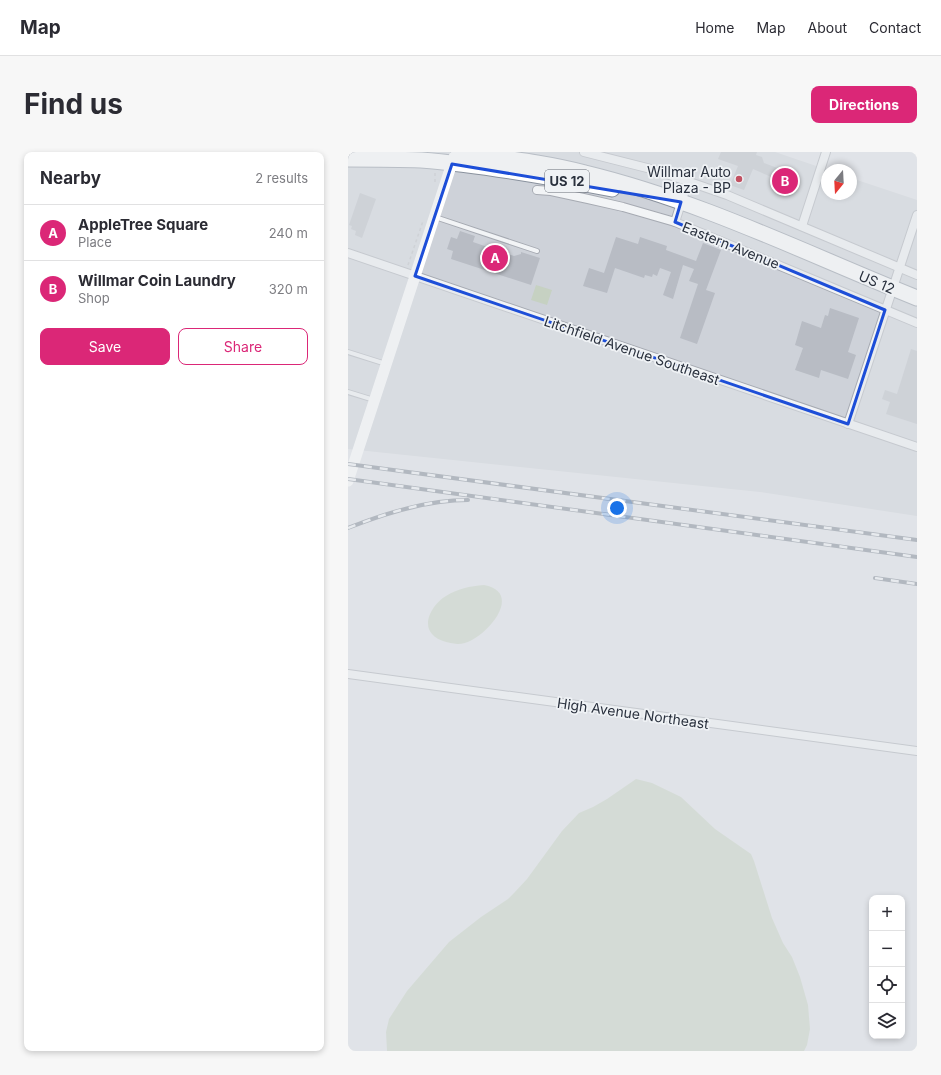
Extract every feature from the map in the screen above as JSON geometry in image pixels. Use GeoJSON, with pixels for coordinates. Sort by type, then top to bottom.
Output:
{"type":"FeatureCollection","features":[{"type":"Feature","properties":{"kind":"highway","name":"US 12"},"geometry":{"type":"LineString","coordinates":[[348,159],[421,160],[456,156],[521,160],[570,169],[598,176],[681,202],[729,219],[917,298]]}},
{"type":"Feature","properties":{"kind":"main road"},"geometry":{"type":"LineString","coordinates":[[348,481],[386,364],[411,275],[456,156]]}},
{"type":"Feature","properties":{"kind":"street"},"geometry":{"type":"LineString","coordinates":[[584,152],[656,170],[727,194],[917,275]]}},
{"type":"Feature","properties":{"kind":"street"},"geometry":{"type":"LineString","coordinates":[[802,226],[826,152]]}},
{"type":"Feature","properties":{"kind":"street"},"geometry":{"type":"LineString","coordinates":[[674,222],[688,181]]}},
{"type":"Feature","properties":{"kind":"street","name":"Eastern Avenue"},"geometry":{"type":"LineString","coordinates":[[537,190],[551,191],[595,200],[674,222],[917,323]]}},
{"type":"Feature","properties":{"kind":"street"},"geometry":{"type":"LineString","coordinates":[[848,424],[917,215]]}},
{"type":"Feature","properties":{"kind":"street","name":"Litchfield Avenue Southeast"},"geometry":{"type":"LineString","coordinates":[[348,253],[917,447]]}},
{"type":"Feature","properties":{"kind":"street","name":"High Avenue Northeast"},"geometry":{"type":"LineString","coordinates":[[348,674],[917,751]]}},
{"type":"Feature","properties":{"kind":"lane"},"geometry":{"type":"LineString","coordinates":[[434,217],[537,251]]}},
{"type":"Feature","properties":{"kind":"lane"},"geometry":{"type":"LineString","coordinates":[[348,352],[386,364]]}},
{"type":"Feature","properties":{"kind":"lane"},"geometry":{"type":"LineString","coordinates":[[348,392],[374,400]]}},
{"type":"Feature","properties":{"kind":"path"},"geometry":{"type":"LineString","coordinates":[[434,174],[435,184]]}},
{"type":"Feature","properties":{"kind":"path"},"geometry":{"type":"LineString","coordinates":[[411,275],[408,263],[423,220]]}},
{"type":"Feature","properties":{"kind":"highlighted area"},"geometry":{"type":"Polygon","coordinates":[[[452,164],[681,202],[675,222],[885,310],[848,424],[415,276],[452,164]]]}},
{"type":"Feature","properties":{"kind":"shaded area"},"geometry":{"type":"Polygon","coordinates":[[[348,152],[775,152],[821,168],[821,200],[857,200],[857,180],[917,200],[917,516],[760,492],[348,449],[348,152]]]}},
{"type":"Feature","properties":{"kind":"green space"},"geometry":{"type":"Polygon","coordinates":[[[536,285],[552,290],[547,305],[531,300],[536,285]]]}},
{"type":"Feature","properties":{"kind":"green space"},"geometry":{"type":"Polygon","coordinates":[[[484,585],[496,590],[502,598],[501,608],[496,618],[487,628],[477,637],[467,642],[457,644],[440,640],[432,634],[428,624],[429,618],[434,607],[442,599],[459,590],[484,585]]]}},
{"type":"Feature","properties":{"kind":"green space"},"geometry":{"type":"Polygon","coordinates":[[[636,779],[652,783],[681,797],[715,829],[751,854],[772,918],[783,943],[792,957],[800,977],[808,1005],[810,1029],[807,1045],[804,1051],[387,1051],[386,1032],[389,1019],[407,991],[449,942],[481,917],[508,899],[527,879],[562,831],[579,813],[607,799],[636,779]]]}},
{"type":"Feature","properties":{"kind":"building"},"geometry":{"type":"Polygon","coordinates":[[[721,152],[757,152],[756,155],[762,157],[764,163],[780,169],[780,167],[798,173],[790,196],[772,190],[776,179],[753,169],[744,190],[730,185],[738,166],[718,159],[721,152]]]}},
{"type":"Feature","properties":{"kind":"building"},"geometry":{"type":"Polygon","coordinates":[[[360,193],[376,199],[362,238],[355,235],[356,231],[351,229],[352,226],[349,225],[360,193]]]}},
{"type":"Feature","properties":{"kind":"building"},"geometry":{"type":"Polygon","coordinates":[[[460,231],[475,236],[473,242],[514,256],[521,254],[521,252],[540,258],[531,285],[451,259],[453,251],[447,249],[451,237],[457,239],[460,231]]]}},
{"type":"Feature","properties":{"kind":"building"},"geometry":{"type":"Polygon","coordinates":[[[616,237],[638,244],[640,237],[667,246],[666,250],[696,261],[703,243],[721,250],[706,290],[715,293],[697,344],[680,338],[698,284],[689,281],[694,269],[683,265],[673,299],[663,295],[671,272],[660,268],[657,276],[653,274],[652,277],[645,275],[644,278],[615,268],[607,293],[583,286],[589,268],[604,273],[616,237]]]}},
{"type":"Feature","properties":{"kind":"building"},"geometry":{"type":"Polygon","coordinates":[[[830,308],[859,318],[848,352],[856,355],[848,379],[821,370],[819,378],[795,370],[803,348],[795,345],[802,321],[821,328],[825,315],[828,316],[830,308]]]}},
{"type":"Feature","properties":{"kind":"building"},"geometry":{"type":"Polygon","coordinates":[[[911,349],[917,351],[917,424],[886,414],[890,402],[882,399],[885,390],[897,394],[911,349]]]}},
{"type":"Feature","properties":{"kind":"railway"},"geometry":{"type":"LineString","coordinates":[[348,464],[917,540]]}},
{"type":"Feature","properties":{"kind":"railway"},"geometry":{"type":"LineString","coordinates":[[348,479],[917,557]]}},
{"type":"Feature","properties":{"kind":"railway"},"geometry":{"type":"LineString","coordinates":[[348,528],[407,508],[437,502],[468,500]]}},
{"type":"Feature","properties":{"kind":"railway"},"geometry":{"type":"LineString","coordinates":[[875,578],[917,584]]}},
{"type":"Feature","properties":{"kind":"place","name":"Willmar Auto Plaza - BP"},"geometry":{"type":"Point","coordinates":[739,179]}},
{"type":"Feature","properties":{"kind":"place","name":"Willmar Coin Laundry"},"geometry":{"type":"Point","coordinates":[785,181]}},
{"type":"Feature","properties":{"kind":"place","name":"AppleTree Square"},"geometry":{"type":"Point","coordinates":[495,258]}}]}
